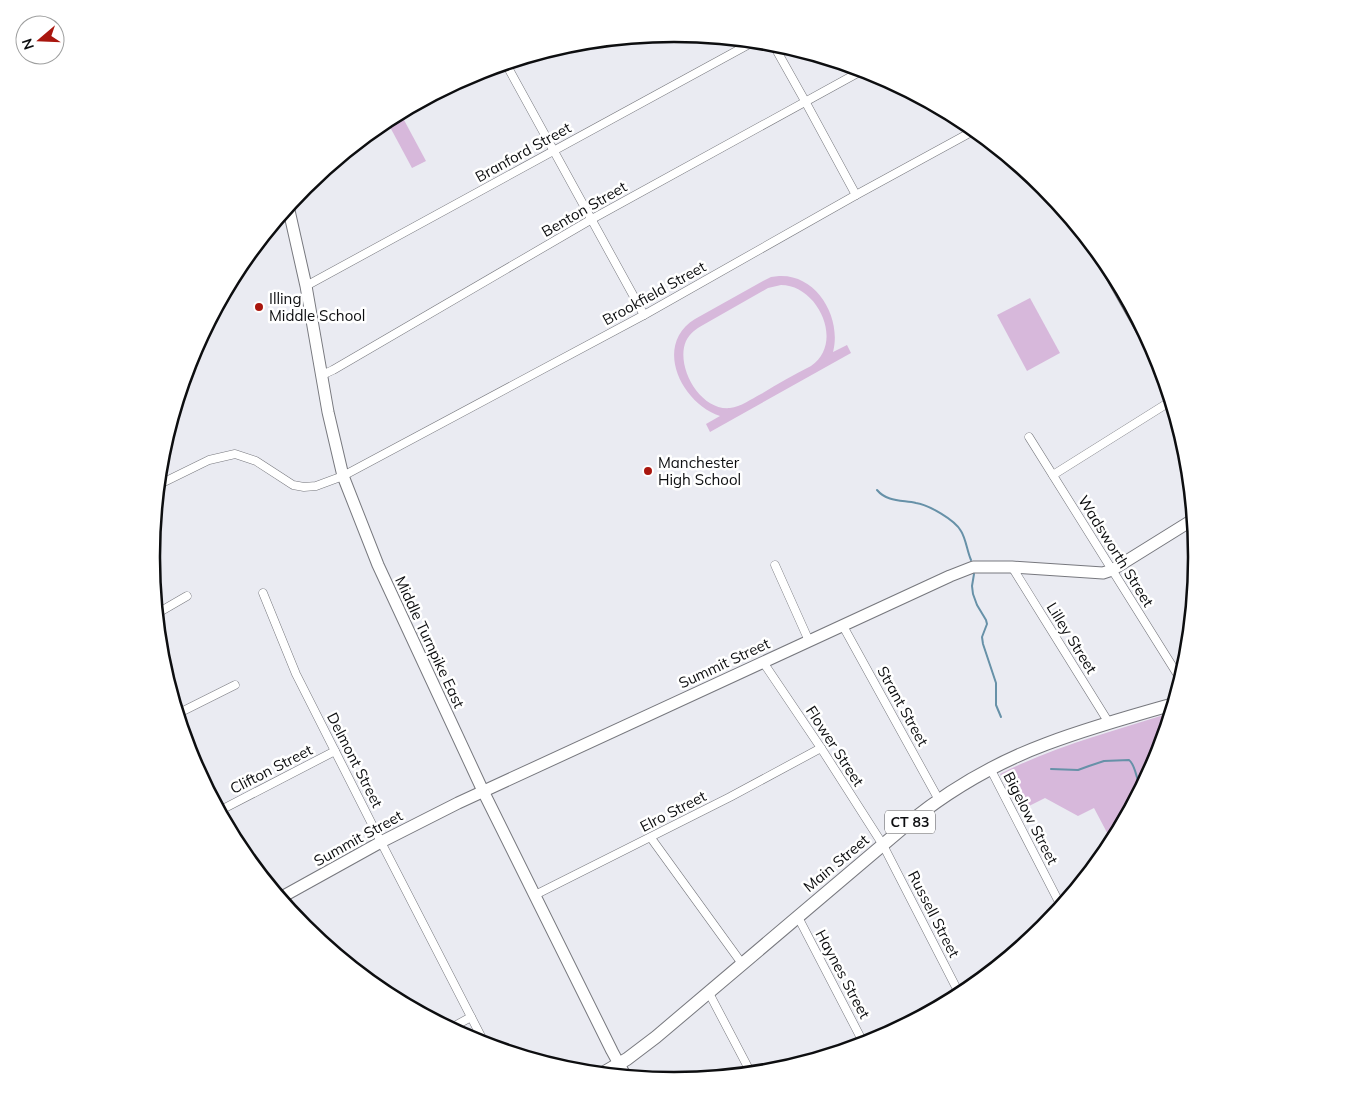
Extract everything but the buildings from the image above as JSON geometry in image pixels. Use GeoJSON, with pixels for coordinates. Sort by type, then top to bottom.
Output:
{"type":"FeatureCollection","features":[{"type":"Feature","properties":{"kind":"main road","name":"Main Street"},"geometry":{"type":"LineString","coordinates":[[624,1068],[648,1044],[742,964],[918,815],[939,800],[1017,756],[1045,744],[1166,706]]}},
{"type":"Feature","properties":{"kind":"street","name":"Branford Street"},"geometry":{"type":"LineString","coordinates":[[306,286],[743,47]]}},
{"type":"Feature","properties":{"kind":"street"},"geometry":{"type":"LineString","coordinates":[[778,53],[856,195]]}},
{"type":"Feature","properties":{"kind":"street"},"geometry":{"type":"LineString","coordinates":[[509,70],[644,315]]}},
{"type":"Feature","properties":{"kind":"street","name":"Benton Street"},"geometry":{"type":"LineString","coordinates":[[322,376],[592,220],[853,75]]}},
{"type":"Feature","properties":{"kind":"street","name":"Brookfield Street"},"geometry":{"type":"LineString","coordinates":[[165,481],[210,460],[235,454],[256,461],[293,485],[304,487],[316,486],[343,476],[644,315],[967,134]]}},
{"type":"Feature","properties":{"kind":"street","name":"Middle Turnpike East"},"geometry":{"type":"LineString","coordinates":[[290,215],[306,286],[328,412],[343,476],[378,565],[483,791],[621,1068]]}},
{"type":"Feature","properties":{"kind":"street"},"geometry":{"type":"LineString","coordinates":[[1053,475],[1165,405]]}},
{"type":"Feature","properties":{"kind":"street","name":"Wadsworth Street"},"geometry":{"type":"LineString","coordinates":[[1029,437],[1176,671]]}},
{"type":"Feature","properties":{"kind":"street","name":"Summit Street"},"geometry":{"type":"LineString","coordinates":[[286,895],[380,842],[483,791],[950,576],[970,568],[1012,567],[1103,573],[1112,570],[1187,523]]}},
{"type":"Feature","properties":{"kind":"street"},"geometry":{"type":"LineString","coordinates":[[775,565],[809,641]]}},
{"type":"Feature","properties":{"kind":"street","name":"Lilley Street"},"geometry":{"type":"LineString","coordinates":[[1012,567],[1109,723]]}},
{"type":"Feature","properties":{"kind":"street","name":"Delmont Street"},"geometry":{"type":"LineString","coordinates":[[263,593],[296,674],[380,842],[479,1033]]}},
{"type":"Feature","properties":{"kind":"street"},"geometry":{"type":"LineString","coordinates":[[163,610],[187,596]]}},
{"type":"Feature","properties":{"kind":"street","name":"Strant Street"},"geometry":{"type":"LineString","coordinates":[[842,626],[939,800]]}},
{"type":"Feature","properties":{"kind":"street","name":"Flower Street"},"geometry":{"type":"LineString","coordinates":[[763,662],[883,845]]}},
{"type":"Feature","properties":{"kind":"street"},"geometry":{"type":"LineString","coordinates":[[183,711],[235,685]]}},
{"type":"Feature","properties":{"kind":"street","name":"Elro Street"},"geometry":{"type":"LineString","coordinates":[[535,895],[730,798],[821,748]]}},
{"type":"Feature","properties":{"kind":"street","name":"Clifton Street"},"geometry":{"type":"LineString","coordinates":[[225,808],[335,751]]}},
{"type":"Feature","properties":{"kind":"street","name":"Bigelow Street"},"geometry":{"type":"LineString","coordinates":[[991,770],[1058,900]]}},
{"type":"Feature","properties":{"kind":"street"},"geometry":{"type":"LineString","coordinates":[[652,838],[742,964]]}},
{"type":"Feature","properties":{"kind":"street","name":"Russell Street"},"geometry":{"type":"LineString","coordinates":[[883,845],[956,987]]}},
{"type":"Feature","properties":{"kind":"street","name":"Haynes Street"},"geometry":{"type":"LineString","coordinates":[[798,917],[860,1036]]}},
{"type":"Feature","properties":{"kind":"street"},"geometry":{"type":"LineString","coordinates":[[709,993],[747,1066]]}},
{"type":"Feature","properties":{"kind":"street"},"geometry":{"type":"LineString","coordinates":[[459,1024],[471,1017]]}},
{"type":"Feature","properties":{"kind":"shaded area"},"geometry":{"type":"Polygon","coordinates":[[[404,120],[426,161],[412,168],[390,128],[404,120]]]}},
{"type":"Feature","properties":{"kind":"shaded area"},"geometry":{"type":"Polygon","coordinates":[[[771,277],[793,277],[805,282],[815,290],[824,300],[830,312],[835,339],[833,352],[847,345],[851,353],[710,432],[706,424],[720,416],[706,409],[694,399],[684,386],[677,372],[674,358],[676,343],[682,330],[695,319],[771,277]],[[781,285],[768,288],[700,327],[689,336],[684,351],[684,362],[687,374],[700,395],[719,407],[730,408],[738,406],[811,366],[821,356],[826,344],[826,330],[823,317],[816,305],[806,294],[794,288],[781,285]]]}},
{"type":"Feature","properties":{"kind":"shaded area"},"geometry":{"type":"Polygon","coordinates":[[[1030,298],[1060,353],[1027,371],[997,315],[1030,298]]]}},
{"type":"Feature","properties":{"kind":"shaded area"},"geometry":{"type":"Polygon","coordinates":[[[1163,715],[1135,785],[1108,834],[1094,808],[1078,816],[1045,798],[1019,811],[1000,774],[1040,756],[1163,715]]]}},
{"type":"Feature","properties":{"kind":"waterway"},"geometry":{"type":"LineString","coordinates":[[877,490],[890,499],[921,504],[948,518],[961,531],[971,560]]}},
{"type":"Feature","properties":{"kind":"waterway"},"geometry":{"type":"LineString","coordinates":[[974,574],[973,594],[987,624],[982,637],[983,644],[996,683],[996,705],[1001,717]]}},
{"type":"Feature","properties":{"kind":"waterway"},"geometry":{"type":"LineString","coordinates":[[1051,769],[1078,770],[1104,761],[1129,760],[1133,765],[1138,779]]}},
{"type":"Feature","properties":{"kind":"place","name":"Illing Middle School"},"geometry":{"type":"Point","coordinates":[259,307]}},
{"type":"Feature","properties":{"kind":"place","name":"Manchester High School"},"geometry":{"type":"Point","coordinates":[648,471]}}]}
